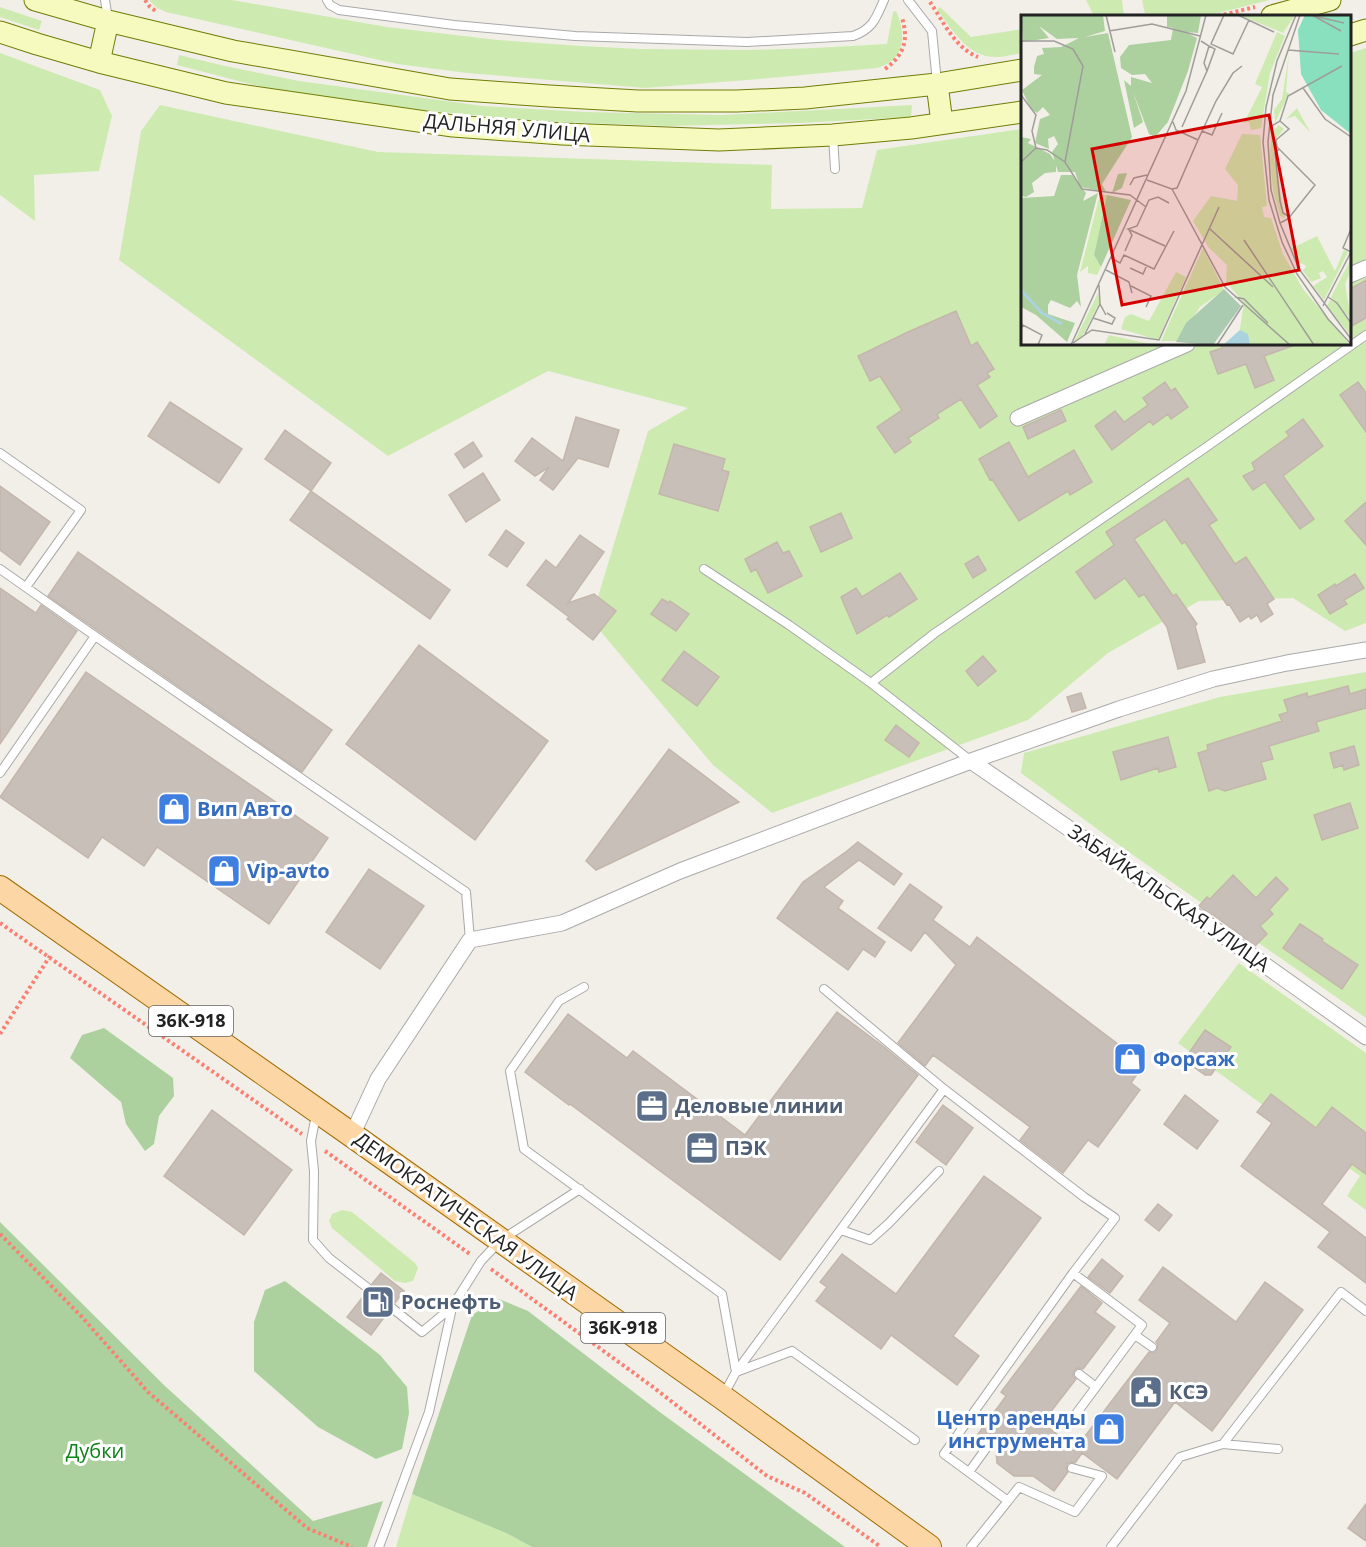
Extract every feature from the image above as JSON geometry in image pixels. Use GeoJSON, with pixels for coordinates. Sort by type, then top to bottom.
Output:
{"type":"FeatureCollection","features":[{"type":"Feature","properties":{"kind":"main road","name":"ДАЛЬНЯЯ УЛИЦА"},"geometry":{"type":"LineString","coordinates":[[35,0],[108,21],[233,51],[428,85],[549,96],[638,101],[805,98],[937,84],[1021,70]]}},
{"type":"Feature","properties":{"kind":"main road"},"geometry":{"type":"LineString","coordinates":[[1267,11],[1330,0]]}},
{"type":"Feature","properties":{"kind":"main road"},"geometry":{"type":"LineString","coordinates":[[99,62],[108,21]]}},
{"type":"Feature","properties":{"kind":"main road"},"geometry":{"type":"LineString","coordinates":[[1351,35],[1366,30]]}},
{"type":"Feature","properties":{"kind":"main road","name":"ДАЛЬНЯЯ УЛИЦА"},"geometry":{"type":"LineString","coordinates":[[0,32],[99,62],[226,93],[453,126],[562,134],[719,140],[833,135],[911,128],[1021,112]]}},
{"type":"Feature","properties":{"kind":"main road"},"geometry":{"type":"LineString","coordinates":[[937,84],[942,123]]}},
{"type":"Feature","properties":{"kind":"main road","name":"ДЕМОКРАТИЧЕСКАЯ УЛИЦА"},"geometry":{"type":"LineString","coordinates":[[0,888],[352,1134],[929,1547]]}},
{"type":"Feature","properties":{"kind":"street"},"geometry":{"type":"LineString","coordinates":[[1351,274],[1366,268]]}},
{"type":"Feature","properties":{"kind":"street"},"geometry":{"type":"LineString","coordinates":[[1018,418],[1185,345]]}},
{"type":"Feature","properties":{"kind":"street"},"geometry":{"type":"LineString","coordinates":[[352,1134],[378,1079],[470,940],[562,923],[680,871],[971,760],[1119,709],[1213,679],[1287,663],[1366,650]]}},
{"type":"Feature","properties":{"kind":"street","name":"ЗАБАЙКАЛЬСКАЯ УЛИЦА"},"geometry":{"type":"LineString","coordinates":[[971,760],[1366,1037]]}},
{"type":"Feature","properties":{"kind":"lane"},"geometry":{"type":"LineString","coordinates":[[105,0],[108,21]]}},
{"type":"Feature","properties":{"kind":"lane"},"geometry":{"type":"LineString","coordinates":[[327,0],[330,5],[339,10],[454,25],[575,36],[747,42],[854,36],[865,32],[873,23],[884,0]]}},
{"type":"Feature","properties":{"kind":"lane"},"geometry":{"type":"LineString","coordinates":[[908,0],[932,31],[937,84]]}},
{"type":"Feature","properties":{"kind":"lane"},"geometry":{"type":"LineString","coordinates":[[833,135],[835,169]]}},
{"type":"Feature","properties":{"kind":"lane"},"geometry":{"type":"LineString","coordinates":[[871,683],[935,633],[1366,335]]}},
{"type":"Feature","properties":{"kind":"lane"},"geometry":{"type":"LineString","coordinates":[[0,453],[81,510],[26,587]]}},
{"type":"Feature","properties":{"kind":"lane"},"geometry":{"type":"LineString","coordinates":[[0,569],[466,892],[470,940]]}},
{"type":"Feature","properties":{"kind":"lane"},"geometry":{"type":"LineString","coordinates":[[704,569],[871,683],[971,760]]}},
{"type":"Feature","properties":{"kind":"lane"},"geometry":{"type":"LineString","coordinates":[[0,773],[95,636]]}},
{"type":"Feature","properties":{"kind":"lane"},"geometry":{"type":"LineString","coordinates":[[584,987],[559,1001],[510,1071],[524,1149],[722,1294],[736,1372]]}},
{"type":"Feature","properties":{"kind":"lane"},"geometry":{"type":"LineString","coordinates":[[824,989],[944,1089],[1084,1197],[1115,1218],[944,1454],[1008,1501]]}},
{"type":"Feature","properties":{"kind":"lane"},"geometry":{"type":"LineString","coordinates":[[722,1397],[736,1372],[944,1089]]}},
{"type":"Feature","properties":{"kind":"lane"},"geometry":{"type":"LineString","coordinates":[[317,1111],[311,1141],[314,1171],[313,1240],[329,1258],[369,1289]]}},
{"type":"Feature","properties":{"kind":"lane"},"geometry":{"type":"LineString","coordinates":[[841,1230],[870,1240],[939,1171]]}},
{"type":"Feature","properties":{"kind":"lane"},"geometry":{"type":"LineString","coordinates":[[392,1308],[422,1332],[452,1307],[481,1261],[501,1240],[580,1189]]}},
{"type":"Feature","properties":{"kind":"lane"},"geometry":{"type":"LineString","coordinates":[[1070,1422],[1142,1325],[1073,1273]]}},
{"type":"Feature","properties":{"kind":"lane"},"geometry":{"type":"LineString","coordinates":[[1223,1444],[1341,1292],[1366,1311]]}},
{"type":"Feature","properties":{"kind":"lane"},"geometry":{"type":"LineString","coordinates":[[379,1547],[429,1412],[452,1307]]}},
{"type":"Feature","properties":{"kind":"lane"},"geometry":{"type":"LineString","coordinates":[[1135,1335],[1152,1347]]}},
{"type":"Feature","properties":{"kind":"lane"},"geometry":{"type":"LineString","coordinates":[[736,1372],[792,1351],[915,1440]]}},
{"type":"Feature","properties":{"kind":"lane"},"geometry":{"type":"LineString","coordinates":[[1079,1374],[1096,1387]]}},
{"type":"Feature","properties":{"kind":"lane"},"geometry":{"type":"LineString","coordinates":[[969,1472],[990,1443]]}},
{"type":"Feature","properties":{"kind":"lane"},"geometry":{"type":"LineString","coordinates":[[1111,1547],[1180,1456],[1223,1444],[1278,1449]]}},
{"type":"Feature","properties":{"kind":"lane"},"geometry":{"type":"LineString","coordinates":[[971,1547],[1019,1487],[1075,1512],[1102,1476],[1072,1467]]}},
{"type":"Feature","properties":{"kind":"path"},"geometry":{"type":"LineString","coordinates":[[145,0],[150,7],[166,15]]}},
{"type":"Feature","properties":{"kind":"path"},"geometry":{"type":"LineString","coordinates":[[930,2],[959,45],[970,54],[984,59]]}},
{"type":"Feature","properties":{"kind":"path"},"geometry":{"type":"LineString","coordinates":[[1228,15],[1267,11]]}},
{"type":"Feature","properties":{"kind":"path"},"geometry":{"type":"LineString","coordinates":[[875,72],[894,63],[902,51],[906,40],[902,18]]}},
{"type":"Feature","properties":{"kind":"path"},"geometry":{"type":"LineString","coordinates":[[0,923],[481,1261],[653,1387],[767,1476],[805,1493],[881,1547]]}},
{"type":"Feature","properties":{"kind":"path"},"geometry":{"type":"LineString","coordinates":[[0,1034],[64,932]]}},
{"type":"Feature","properties":{"kind":"path"},"geometry":{"type":"LineString","coordinates":[[0,1022],[6,1025]]}},
{"type":"Feature","properties":{"kind":"path"},"geometry":{"type":"LineString","coordinates":[[0,1233],[82,1317],[148,1392],[307,1528],[352,1547]]}},
{"type":"Feature","properties":{"kind":"green space"},"geometry":{"type":"Polygon","coordinates":[[[149,0],[232,0],[387,27],[498,40],[641,49],[750,50],[887,44],[893,12],[896,11],[902,37],[898,53],[886,64],[877,68],[645,88],[467,73],[397,64],[166,12],[157,8],[149,0]]]}},
{"type":"Feature","properties":{"kind":"green space"},"geometry":{"type":"Polygon","coordinates":[[[1086,0],[1122,0],[1124,15],[1094,15],[1086,0]]]}},
{"type":"Feature","properties":{"kind":"green space"},"geometry":{"type":"Polygon","coordinates":[[[1142,0],[1270,0],[1210,15],[1145,14],[1142,0]]]}},
{"type":"Feature","properties":{"kind":"green space"},"geometry":{"type":"Polygon","coordinates":[[[0,7],[42,21],[39,30],[0,17],[0,7]]]}},
{"type":"Feature","properties":{"kind":"green space"},"geometry":{"type":"Polygon","coordinates":[[[940,7],[971,37],[1021,29],[1021,53],[999,57],[988,56],[970,49],[937,10],[940,7]]]}},
{"type":"Feature","properties":{"kind":"green space"},"geometry":{"type":"Polygon","coordinates":[[[1366,48],[1366,623],[1345,631],[1293,598],[1199,601],[1108,653],[1028,720],[772,813],[713,765],[591,620],[648,431],[688,408],[548,371],[388,456],[119,260],[141,131],[160,105],[378,152],[772,165],[771,209],[862,208],[877,150],[1021,129],[1021,345],[1351,345],[1351,53],[1366,48]]]}},
{"type":"Feature","properties":{"kind":"green space"},"geometry":{"type":"Polygon","coordinates":[[[0,53],[100,90],[112,116],[99,171],[34,175],[35,221],[0,195],[0,53]]]}},
{"type":"Feature","properties":{"kind":"green space"},"geometry":{"type":"Polygon","coordinates":[[[179,55],[299,81],[483,106],[584,112],[722,115],[912,105],[911,117],[800,123],[667,126],[534,121],[411,109],[270,89],[177,65],[179,55]]]}},
{"type":"Feature","properties":{"kind":"green space"},"geometry":{"type":"Polygon","coordinates":[[[1366,672],[1366,1018],[1123,848],[1021,773],[1024,753],[1220,697],[1366,672]]]}},
{"type":"Feature","properties":{"kind":"green space"},"geometry":{"type":"Polygon","coordinates":[[[1239,963],[1366,1053],[1366,1210],[1347,1196],[1360,1176],[1178,1043],[1239,963]]]}},
{"type":"Feature","properties":{"kind":"green space"},"geometry":{"type":"Polygon","coordinates":[[[104,1028],[173,1078],[174,1096],[159,1116],[154,1144],[145,1151],[126,1124],[121,1102],[70,1058],[82,1035],[104,1028]]]}},
{"type":"Feature","properties":{"kind":"green space"},"geometry":{"type":"Polygon","coordinates":[[[342,1210],[352,1212],[415,1263],[418,1268],[413,1281],[405,1283],[395,1281],[332,1228],[329,1221],[332,1214],[342,1210]]]}},
{"type":"Feature","properties":{"kind":"green space","name":"Дубки"},"geometry":{"type":"Polygon","coordinates":[[[0,1222],[165,1386],[313,1521],[383,1501],[367,1547],[0,1547],[0,1222]]]}},
{"type":"Feature","properties":{"kind":"green space"},"geometry":{"type":"Polygon","coordinates":[[[285,1281],[380,1355],[407,1387],[409,1413],[402,1449],[376,1459],[318,1427],[254,1371],[254,1322],[265,1290],[285,1281]]]}},
{"type":"Feature","properties":{"kind":"green space"},"geometry":{"type":"Polygon","coordinates":[[[499,1299],[528,1311],[661,1413],[845,1547],[532,1547],[506,1533],[412,1494],[472,1315],[499,1299]]]}},
{"type":"Feature","properties":{"kind":"green space"},"geometry":{"type":"Polygon","coordinates":[[[412,1494],[506,1533],[532,1547],[396,1547],[412,1494]]]}},
{"type":"Feature","properties":{"kind":"building"},"geometry":{"type":"Polygon","coordinates":[[[1366,280],[1366,318],[1351,326],[1351,288],[1366,280]]]}},
{"type":"Feature","properties":{"kind":"building"},"geometry":{"type":"Polygon","coordinates":[[[956,311],[971,346],[977,342],[994,369],[987,373],[990,377],[977,385],[997,416],[980,428],[961,399],[937,414],[939,418],[908,438],[911,442],[895,453],[877,427],[902,410],[880,376],[870,381],[858,356],[956,311]]]}},
{"type":"Feature","properties":{"kind":"building"},"geometry":{"type":"Polygon","coordinates":[[[1220,345],[1295,345],[1264,356],[1274,380],[1255,388],[1246,364],[1218,374],[1210,352],[1222,348],[1220,345]]]}},
{"type":"Feature","properties":{"kind":"building"},"geometry":{"type":"Polygon","coordinates":[[[1165,382],[1171,391],[1175,388],[1188,407],[1171,419],[1168,414],[1153,425],[1150,421],[1112,450],[1095,426],[1115,411],[1124,422],[1148,405],[1143,398],[1165,382]]]}},
{"type":"Feature","properties":{"kind":"building"},"geometry":{"type":"Polygon","coordinates":[[[1358,382],[1366,393],[1366,432],[1340,395],[1358,382]]]}},
{"type":"Feature","properties":{"kind":"building"},"geometry":{"type":"Polygon","coordinates":[[[170,402],[242,449],[219,483],[148,436],[170,402]]]}},
{"type":"Feature","properties":{"kind":"building"},"geometry":{"type":"Polygon","coordinates":[[[1061,410],[1066,421],[1028,439],[1023,427],[1061,410]]]}},
{"type":"Feature","properties":{"kind":"building"},"geometry":{"type":"Polygon","coordinates":[[[576,417],[619,430],[608,467],[578,458],[553,490],[540,480],[549,467],[535,476],[515,461],[532,438],[563,461],[576,417]]]}},
{"type":"Feature","properties":{"kind":"building"},"geometry":{"type":"Polygon","coordinates":[[[1303,419],[1323,446],[1283,476],[1314,519],[1300,529],[1265,482],[1253,490],[1243,476],[1255,470],[1252,463],[1289,436],[1286,432],[1303,419]]]}},
{"type":"Feature","properties":{"kind":"building"},"geometry":{"type":"Polygon","coordinates":[[[285,430],[331,463],[311,491],[265,459],[285,430]]]}},
{"type":"Feature","properties":{"kind":"building"},"geometry":{"type":"Polygon","coordinates":[[[473,442],[482,456],[464,468],[455,454],[473,442]]]}},
{"type":"Feature","properties":{"kind":"building"},"geometry":{"type":"Polygon","coordinates":[[[1009,442],[1028,477],[1074,450],[1092,482],[1070,495],[1068,491],[1019,521],[992,479],[990,480],[979,459],[1009,442]]]}},
{"type":"Feature","properties":{"kind":"building"},"geometry":{"type":"Polygon","coordinates":[[[674,444],[725,459],[722,470],[729,472],[718,511],[659,494],[674,444]]]}},
{"type":"Feature","properties":{"kind":"building"},"geometry":{"type":"Polygon","coordinates":[[[483,473],[500,500],[466,522],[449,495],[483,473]]]}},
{"type":"Feature","properties":{"kind":"building"},"geometry":{"type":"Polygon","coordinates":[[[1188,478],[1217,520],[1209,525],[1235,564],[1246,557],[1274,599],[1267,604],[1273,614],[1261,622],[1257,615],[1251,619],[1249,616],[1240,622],[1185,542],[1182,544],[1165,519],[1134,539],[1173,596],[1176,594],[1197,624],[1195,626],[1205,662],[1178,669],[1167,627],[1144,594],[1139,597],[1125,578],[1095,599],[1076,572],[1114,545],[1106,532],[1188,478]]]}},
{"type":"Feature","properties":{"kind":"building"},"geometry":{"type":"Polygon","coordinates":[[[0,486],[50,522],[20,565],[0,550],[0,486]]]}},
{"type":"Feature","properties":{"kind":"building"},"geometry":{"type":"Polygon","coordinates":[[[311,491],[450,590],[430,619],[290,520],[311,491]]]}},
{"type":"Feature","properties":{"kind":"building"},"geometry":{"type":"Polygon","coordinates":[[[1366,502],[1366,545],[1345,521],[1366,502]]]}},
{"type":"Feature","properties":{"kind":"building"},"geometry":{"type":"Polygon","coordinates":[[[841,513],[852,538],[821,552],[810,527],[841,513]]]}},
{"type":"Feature","properties":{"kind":"building"},"geometry":{"type":"Polygon","coordinates":[[[506,530],[524,543],[507,567],[489,555],[506,530]]]}},
{"type":"Feature","properties":{"kind":"building"},"geometry":{"type":"Polygon","coordinates":[[[580,535],[604,552],[568,603],[594,594],[616,611],[593,640],[567,619],[569,617],[527,585],[546,560],[556,568],[580,535]]]}},
{"type":"Feature","properties":{"kind":"building"},"geometry":{"type":"Polygon","coordinates":[[[777,542],[783,553],[789,551],[802,576],[768,593],[756,569],[751,572],[745,559],[777,542]]]}},
{"type":"Feature","properties":{"kind":"building"},"geometry":{"type":"Polygon","coordinates":[[[78,552],[332,730],[302,772],[48,596],[78,552]]]}},
{"type":"Feature","properties":{"kind":"building"},"geometry":{"type":"Polygon","coordinates":[[[978,556],[986,570],[973,578],[965,564],[978,556]]]}},
{"type":"Feature","properties":{"kind":"building"},"geometry":{"type":"Polygon","coordinates":[[[900,573],[917,599],[857,634],[841,597],[856,588],[862,597],[900,573]]]}},
{"type":"Feature","properties":{"kind":"building"},"geometry":{"type":"Polygon","coordinates":[[[1355,574],[1364,588],[1344,600],[1347,604],[1330,614],[1318,595],[1355,574]]]}},
{"type":"Feature","properties":{"kind":"building"},"geometry":{"type":"Polygon","coordinates":[[[0,588],[36,613],[41,605],[77,631],[0,744],[0,588]]]}},
{"type":"Feature","properties":{"kind":"building"},"geometry":{"type":"Polygon","coordinates":[[[662,599],[669,603],[670,601],[689,614],[676,631],[651,614],[662,599]]]}},
{"type":"Feature","properties":{"kind":"building"},"geometry":{"type":"Polygon","coordinates":[[[419,645],[548,741],[475,840],[346,744],[419,645]]]}},
{"type":"Feature","properties":{"kind":"building"},"geometry":{"type":"Polygon","coordinates":[[[684,651],[719,677],[697,706],[662,680],[684,651]]]}},
{"type":"Feature","properties":{"kind":"building"},"geometry":{"type":"Polygon","coordinates":[[[983,656],[996,671],[978,686],[966,671],[983,656]]]}},
{"type":"Feature","properties":{"kind":"building"},"geometry":{"type":"Polygon","coordinates":[[[86,672],[328,838],[269,924],[157,847],[144,866],[102,837],[88,858],[0,797],[86,672]]]}},
{"type":"Feature","properties":{"kind":"building"},"geometry":{"type":"Polygon","coordinates":[[[1348,686],[1350,694],[1366,689],[1366,708],[1316,722],[1319,731],[1269,746],[1273,759],[1261,762],[1266,779],[1225,791],[1217,788],[1209,791],[1198,753],[1208,750],[1207,745],[1282,721],[1279,715],[1288,712],[1284,700],[1307,693],[1308,697],[1348,686]]]}},
{"type":"Feature","properties":{"kind":"building"},"geometry":{"type":"Polygon","coordinates":[[[1081,693],[1086,708],[1072,712],[1067,697],[1081,693]]]}},
{"type":"Feature","properties":{"kind":"building"},"geometry":{"type":"Polygon","coordinates":[[[896,725],[919,743],[909,757],[885,740],[896,725]]]}},
{"type":"Feature","properties":{"kind":"building"},"geometry":{"type":"Polygon","coordinates":[[[1168,737],[1176,767],[1159,772],[1158,768],[1121,780],[1113,752],[1168,737]]]}},
{"type":"Feature","properties":{"kind":"building"},"geometry":{"type":"Polygon","coordinates":[[[1354,746],[1359,765],[1344,770],[1343,765],[1334,768],[1330,753],[1354,746]]]}},
{"type":"Feature","properties":{"kind":"building"},"geometry":{"type":"Polygon","coordinates":[[[669,749],[739,802],[596,870],[586,861],[669,749]]]}},
{"type":"Feature","properties":{"kind":"building"},"geometry":{"type":"Polygon","coordinates":[[[1350,803],[1358,828],[1322,840],[1314,815],[1350,803]]]}},
{"type":"Feature","properties":{"kind":"building"},"geometry":{"type":"Polygon","coordinates":[[[858,842],[902,874],[894,885],[859,860],[824,887],[843,901],[838,908],[885,942],[875,957],[863,949],[848,970],[777,918],[803,882],[858,842]]]}},
{"type":"Feature","properties":{"kind":"building"},"geometry":{"type":"Polygon","coordinates":[[[369,869],[424,906],[380,969],[326,932],[369,869]]]}},
{"type":"Feature","properties":{"kind":"building"},"geometry":{"type":"Polygon","coordinates":[[[1233,875],[1256,898],[1276,877],[1288,889],[1269,910],[1273,914],[1260,926],[1267,934],[1255,946],[1199,906],[1207,897],[1210,899],[1233,875]]]}},
{"type":"Feature","properties":{"kind":"building"},"geometry":{"type":"Polygon","coordinates":[[[910,884],[942,907],[933,920],[970,947],[977,937],[1144,1064],[1131,1083],[1140,1090],[1098,1147],[1088,1140],[1063,1173],[1020,1140],[1030,1127],[933,1055],[925,1066],[898,1043],[956,965],[925,932],[911,951],[878,928],[910,884]]]}},
{"type":"Feature","properties":{"kind":"building"},"geometry":{"type":"Polygon","coordinates":[[[1300,924],[1358,965],[1342,989],[1283,948],[1300,924]]]}},
{"type":"Feature","properties":{"kind":"building"},"geometry":{"type":"Polygon","coordinates":[[[837,1012],[918,1075],[780,1260],[525,1072],[568,1014],[627,1058],[633,1051],[745,1135],[837,1012]]]}},
{"type":"Feature","properties":{"kind":"building"},"geometry":{"type":"Polygon","coordinates":[[[1205,1030],[1231,1047],[1211,1075],[1205,1075],[1184,1060],[1205,1030]]]}},
{"type":"Feature","properties":{"kind":"building"},"geometry":{"type":"Polygon","coordinates":[[[1271,1094],[1316,1128],[1332,1107],[1366,1133],[1366,1174],[1352,1164],[1322,1204],[1366,1238],[1366,1283],[1318,1247],[1330,1232],[1241,1166],[1272,1123],[1257,1112],[1271,1094]]]}},
{"type":"Feature","properties":{"kind":"building"},"geometry":{"type":"Polygon","coordinates":[[[1185,1095],[1218,1121],[1197,1149],[1164,1124],[1185,1095]]]}},
{"type":"Feature","properties":{"kind":"building"},"geometry":{"type":"Polygon","coordinates":[[[943,1105],[973,1128],[946,1165],[916,1142],[943,1105]]]}},
{"type":"Feature","properties":{"kind":"building"},"geometry":{"type":"Polygon","coordinates":[[[212,1110],[292,1170],[244,1235],[164,1176],[212,1110]]]}},
{"type":"Feature","properties":{"kind":"building"},"geometry":{"type":"Polygon","coordinates":[[[984,1176],[1041,1218],[953,1336],[979,1356],[957,1385],[891,1335],[881,1349],[816,1301],[827,1287],[820,1282],[842,1254],[896,1294],[984,1176]]]}},
{"type":"Feature","properties":{"kind":"building"},"geometry":{"type":"Polygon","coordinates":[[[1158,1204],[1172,1215],[1159,1231],[1145,1220],[1158,1204]]]}},
{"type":"Feature","properties":{"kind":"building"},"geometry":{"type":"Polygon","coordinates":[[[1102,1259],[1123,1276],[1110,1293],[1088,1277],[1102,1259]]]}},
{"type":"Feature","properties":{"kind":"building"},"geometry":{"type":"Polygon","coordinates":[[[1163,1267],[1236,1322],[1265,1282],[1303,1310],[1212,1431],[1175,1402],[1117,1479],[1082,1453],[1075,1463],[1067,1464],[1068,1472],[1054,1491],[1033,1476],[1014,1476],[997,1463],[995,1440],[990,1437],[985,1439],[978,1434],[1006,1396],[1001,1392],[1081,1286],[1102,1303],[1095,1312],[1115,1327],[1083,1369],[1077,1368],[1074,1371],[1073,1376],[1076,1379],[1042,1423],[1076,1448],[1149,1352],[1154,1353],[1157,1350],[1156,1342],[1170,1323],[1139,1300],[1163,1267]]]}},
{"type":"Feature","properties":{"kind":"building"},"geometry":{"type":"Polygon","coordinates":[[[381,1273],[404,1291],[395,1303],[390,1302],[387,1305],[388,1312],[371,1335],[347,1317],[365,1294],[371,1295],[374,1292],[375,1287],[372,1284],[381,1273]]]}},
{"type":"Feature","properties":{"kind":"building"},"geometry":{"type":"Polygon","coordinates":[[[1366,1504],[1366,1541],[1348,1528],[1366,1504]]]}},
{"type":"Feature","properties":{"kind":"place","name":"Вип Авто"},"geometry":{"type":"Point","coordinates":[174,809]}},
{"type":"Feature","properties":{"kind":"place","name":"Vip-avto"},"geometry":{"type":"Point","coordinates":[224,871]}},
{"type":"Feature","properties":{"kind":"place","name":"Форсаж"},"geometry":{"type":"Point","coordinates":[1130,1059]}},
{"type":"Feature","properties":{"kind":"place","name":"Деловые линии"},"geometry":{"type":"Point","coordinates":[652,1106]}},
{"type":"Feature","properties":{"kind":"place","name":"ПЭК"},"geometry":{"type":"Point","coordinates":[702,1148]}},
{"type":"Feature","properties":{"kind":"place","name":"Роснефть"},"geometry":{"type":"Point","coordinates":[378,1302]}},
{"type":"Feature","properties":{"kind":"place","name":"КСЭ"},"geometry":{"type":"Point","coordinates":[1146,1392]}},
{"type":"Feature","properties":{"kind":"place","name":"Центр аренды инструмента"},"geometry":{"type":"Point","coordinates":[1109,1429]}}]}
